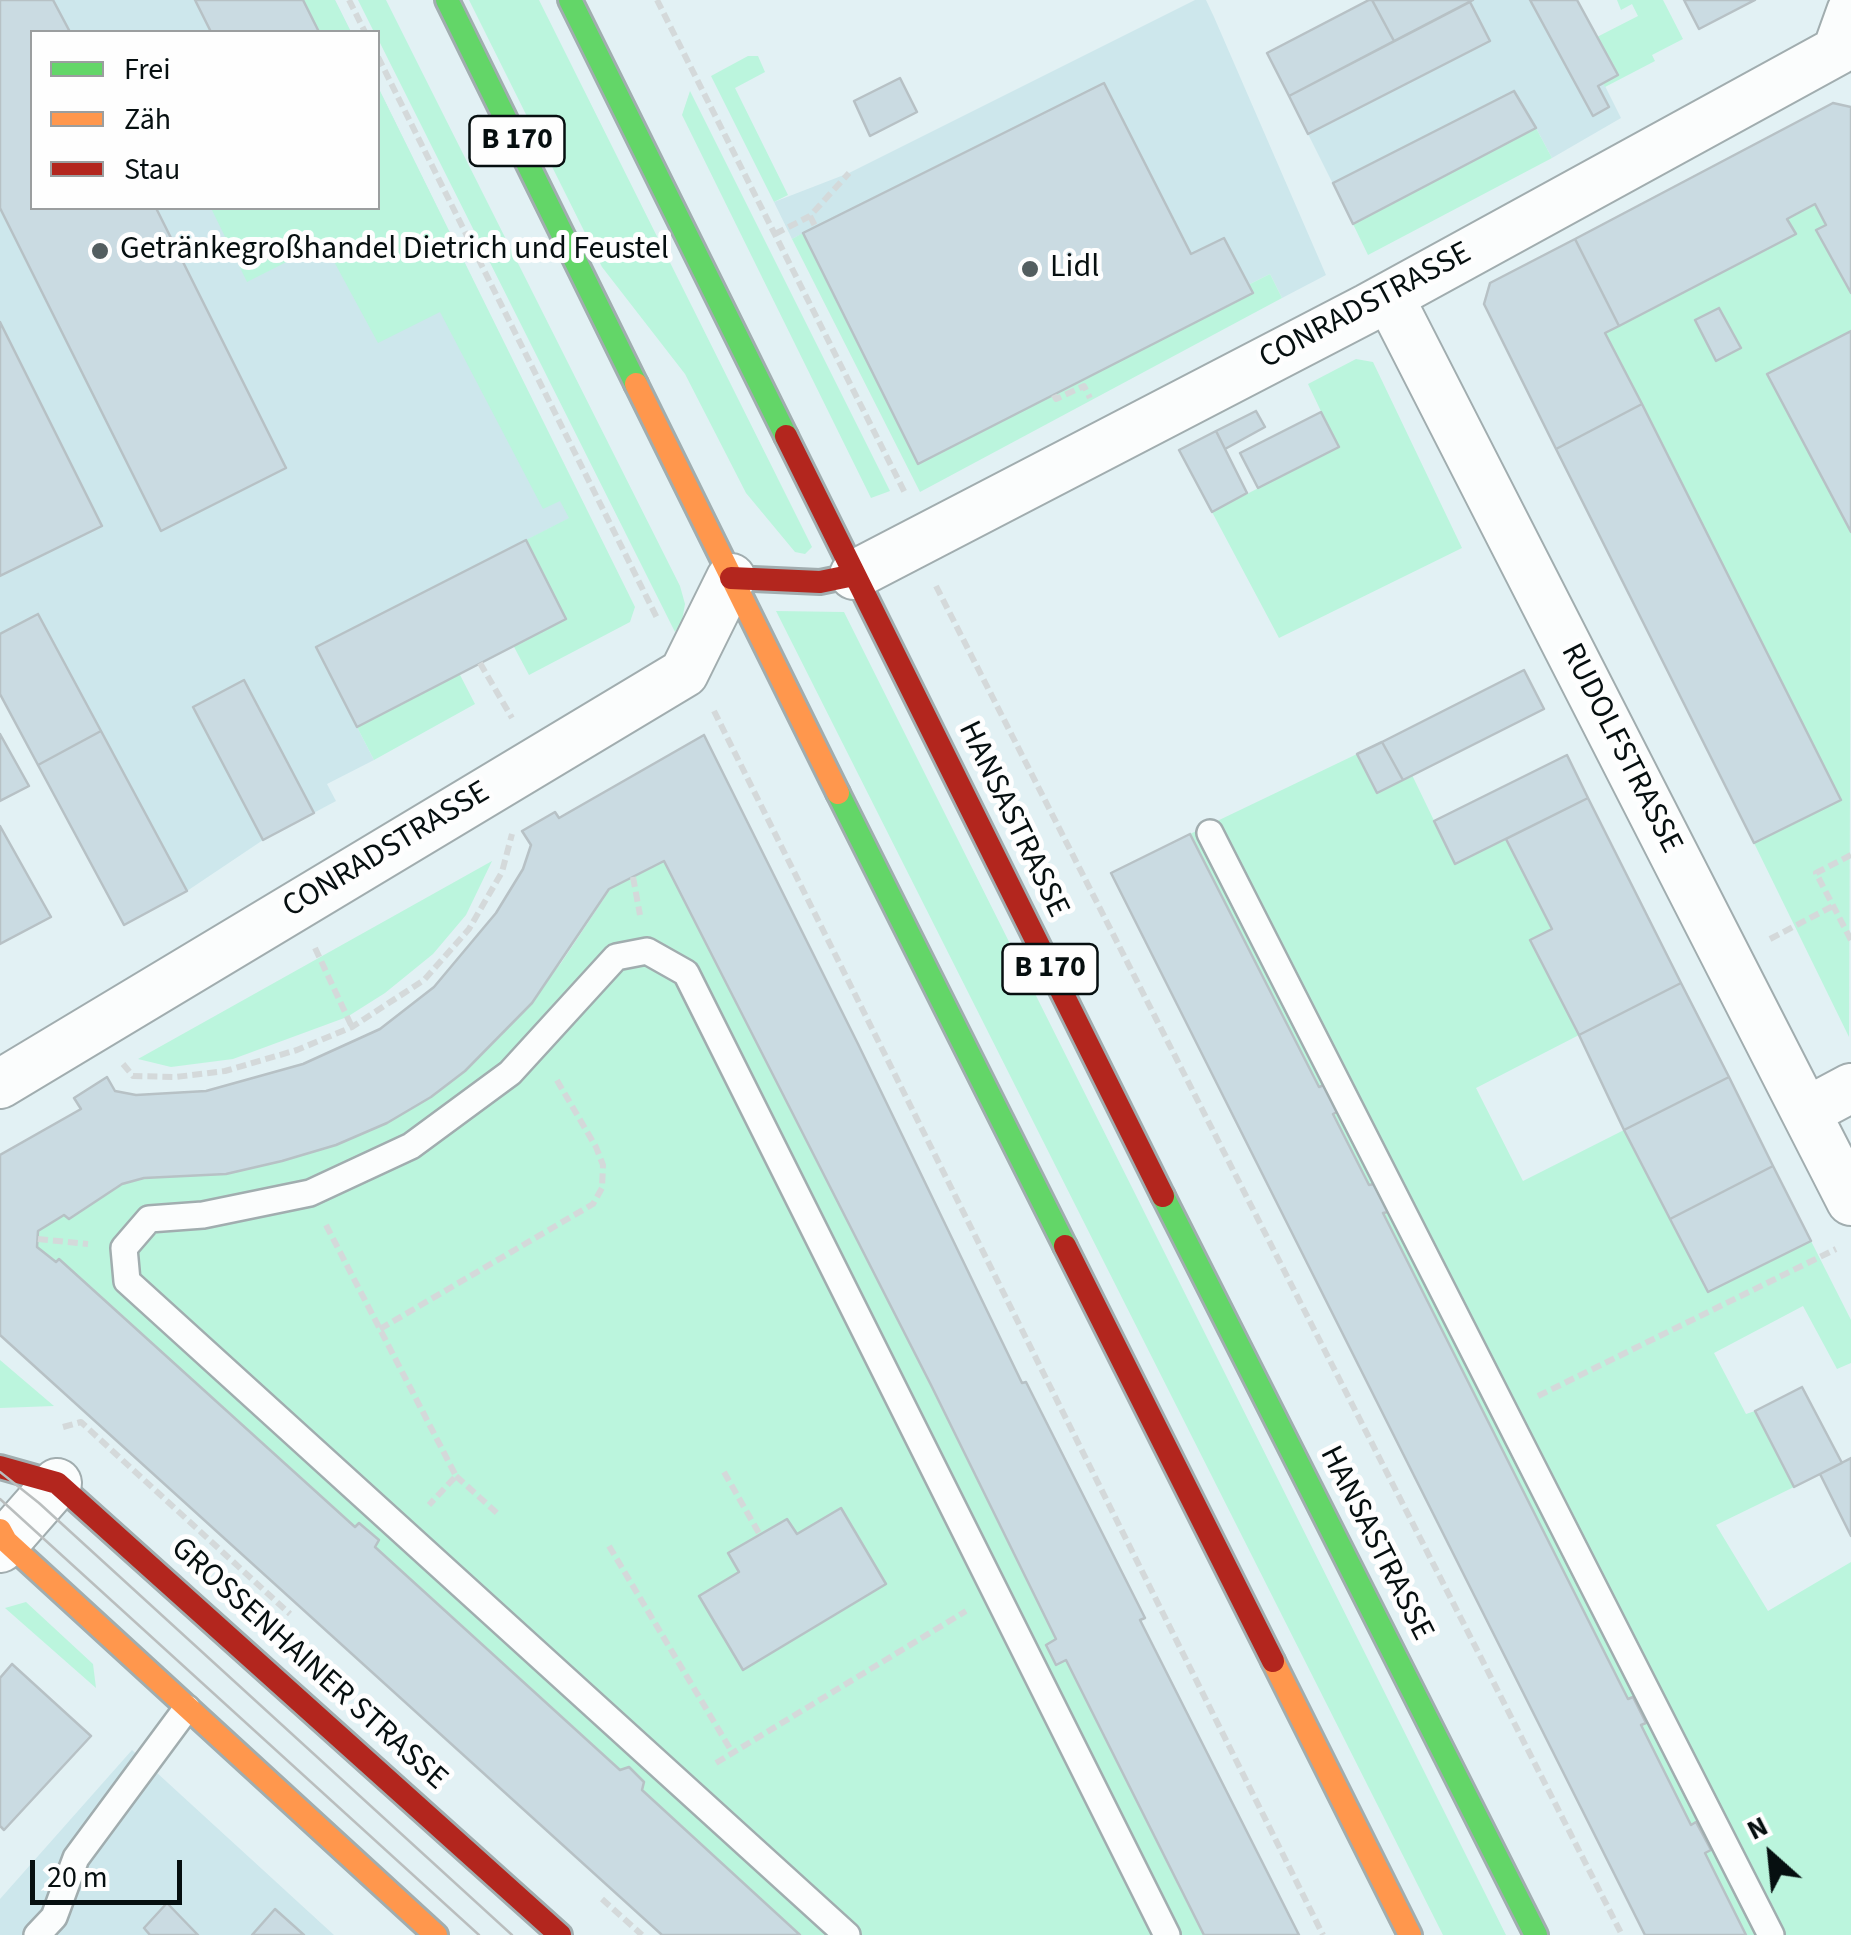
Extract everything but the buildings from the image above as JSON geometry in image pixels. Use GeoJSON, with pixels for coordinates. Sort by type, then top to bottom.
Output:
{"type":"FeatureCollection","features":[{"type":"Feature","properties":{"kind":"main road","name":"B 170"},"geometry":{"type":"LineString","coordinates":[[447,0],[731,578],[1410,1935]]}},
{"type":"Feature","properties":{"kind":"main road","name":"HANSASTRASSE"},"geometry":{"type":"LineString","coordinates":[[570,0],[1209,1289],[1536,1935]]}},
{"type":"Feature","properties":{"kind":"main road"},"geometry":{"type":"LineString","coordinates":[[731,578],[820,582],[854,576]]}},
{"type":"Feature","properties":{"kind":"main road","name":"GROSSENHAINER STRASSE"},"geometry":{"type":"LineString","coordinates":[[0,1467],[57,1483],[560,1935]]}},
{"type":"Feature","properties":{"kind":"main road"},"geometry":{"type":"LineString","coordinates":[[2,1540],[436,1935]]}},
{"type":"Feature","properties":{"kind":"street","name":"CONRADSTRASSE"},"geometry":{"type":"LineString","coordinates":[[854,576],[1389,296],[1837,51],[1851,12]]}},
{"type":"Feature","properties":{"kind":"street","name":"RUDOLFSTRASSE"},"geometry":{"type":"LineString","coordinates":[[1389,296],[1851,1201]]}},
{"type":"Feature","properties":{"kind":"street"},"geometry":{"type":"LineString","coordinates":[[684,673],[731,578]]}},
{"type":"Feature","properties":{"kind":"street","name":"CONRADSTRASSE"},"geometry":{"type":"LineString","coordinates":[[0,1084],[684,673]]}},
{"type":"Feature","properties":{"kind":"street"},"geometry":{"type":"LineString","coordinates":[[1806,1112],[1851,1088]]}},
{"type":"Feature","properties":{"kind":"street"},"geometry":{"type":"LineString","coordinates":[[2,1540],[57,1483]]}},
{"type":"Feature","properties":{"kind":"lane"},"geometry":{"type":"LineString","coordinates":[[1210,833],[1771,1935]]}},
{"type":"Feature","properties":{"kind":"lane"},"geometry":{"type":"LineString","coordinates":[[848,1935],[127,1281],[124,1248],[149,1219],[203,1215],[310,1193],[411,1146],[510,1074],[616,957],[647,951],[686,973],[1167,1935]]}},
{"type":"Feature","properties":{"kind":"lane"},"geometry":{"type":"LineString","coordinates":[[37,1935],[54,1917],[76,1858],[187,1708]]}},
{"type":"Feature","properties":{"kind":"path"},"geometry":{"type":"LineString","coordinates":[[349,0],[364,30]]}},
{"type":"Feature","properties":{"kind":"path"},"geometry":{"type":"LineString","coordinates":[[657,0],[927,538],[937,588],[1622,1935]]}},
{"type":"Feature","properties":{"kind":"path"},"geometry":{"type":"LineString","coordinates":[[380,61],[684,673],[714,711],[1322,1935]]}},
{"type":"Feature","properties":{"kind":"path"},"geometry":{"type":"LineString","coordinates":[[775,234],[810,216],[849,173]]}},
{"type":"Feature","properties":{"kind":"path"},"geometry":{"type":"LineString","coordinates":[[810,216],[816,228]]}},
{"type":"Feature","properties":{"kind":"path"},"geometry":{"type":"LineString","coordinates":[[1054,395],[1056,400],[1084,386],[1090,398]]}},
{"type":"Feature","properties":{"kind":"path"},"geometry":{"type":"LineString","coordinates":[[480,663],[490,681]]}},
{"type":"Feature","properties":{"kind":"path"},"geometry":{"type":"LineString","coordinates":[[94,1027],[133,1076],[176,1077],[224,1070],[297,1050],[352,1027],[424,980],[469,929],[502,872],[513,831],[494,787]]}},
{"type":"Feature","properties":{"kind":"path"},"geometry":{"type":"LineString","coordinates":[[1851,855],[1816,873],[1851,940]]}},
{"type":"Feature","properties":{"kind":"path"},"geometry":{"type":"LineString","coordinates":[[296,906],[352,1027]]}},
{"type":"Feature","properties":{"kind":"path"},"geometry":{"type":"LineString","coordinates":[[1795,926],[1833,906]]}},
{"type":"Feature","properties":{"kind":"path"},"geometry":{"type":"LineString","coordinates":[[380,1329],[593,1204],[602,1188],[603,1165],[596,1147],[536,1044]]}},
{"type":"Feature","properties":{"kind":"path"},"geometry":{"type":"LineString","coordinates":[[310,1193],[456,1476],[498,1514]]}},
{"type":"Feature","properties":{"kind":"path"},"geometry":{"type":"LineString","coordinates":[[38,1239],[124,1248]]}},
{"type":"Feature","properties":{"kind":"path"},"geometry":{"type":"LineString","coordinates":[[1505,1412],[1851,1242]]}},
{"type":"Feature","properties":{"kind":"path"},"geometry":{"type":"LineString","coordinates":[[724,1472],[760,1535]]}},
{"type":"Feature","properties":{"kind":"path"},"geometry":{"type":"LineString","coordinates":[[404,1532],[456,1476]]}},
{"type":"Feature","properties":{"kind":"path"},"geometry":{"type":"LineString","coordinates":[[609,1546],[732,1752]]}},
{"type":"Feature","properties":{"kind":"path"},"geometry":{"type":"LineString","coordinates":[[680,1784],[996,1592]]}},
{"type":"Feature","properties":{"kind":"shaded area"},"geometry":{"type":"Polygon","coordinates":[[[0,0],[335,0],[350,30],[30,30],[30,210],[380,210],[380,91],[586,510],[316,647],[374,760],[327,784],[336,801],[263,840],[187,891],[124,925],[0,694],[0,0]]]}},
{"type":"Feature","properties":{"kind":"shaded area"},"geometry":{"type":"Polygon","coordinates":[[[1195,0],[1206,0],[1326,275],[1282,298],[1270,274],[1248,285],[1191,254],[1103,83],[792,239],[774,202],[849,173],[1195,0]]]}},
{"type":"Feature","properties":{"kind":"shaded area"},"geometry":{"type":"Polygon","coordinates":[[[1473,0],[1577,0],[1618,75],[1604,84],[1621,118],[1552,158],[1536,128],[1353,224],[1289,96],[1473,0]]]}},
{"type":"Feature","properties":{"kind":"shaded area"},"geometry":{"type":"Polygon","coordinates":[[[132,1750],[334,1935],[0,1935],[0,1899],[132,1750]]]}},
{"type":"Feature","properties":{"kind":"green space"},"geometry":{"type":"Polygon","coordinates":[[[303,0],[335,0],[350,30],[318,30],[303,0]]]}},
{"type":"Feature","properties":{"kind":"green space"},"geometry":{"type":"Polygon","coordinates":[[[358,0],[386,0],[680,586],[685,604],[675,632],[380,43],[380,30],[373,30],[358,0]]]}},
{"type":"Feature","properties":{"kind":"green space"},"geometry":{"type":"Polygon","coordinates":[[[469,0],[539,0],[812,547],[805,554],[795,552],[746,493],[685,374],[602,267],[469,0]]]}},
{"type":"Feature","properties":{"kind":"green space"},"geometry":{"type":"Polygon","coordinates":[[[1617,0],[1663,0],[1683,39],[1652,55],[1655,61],[1605,87],[1603,83],[1617,75],[1597,37],[1638,16],[1632,4],[1621,10],[1617,0]]]}},
{"type":"Feature","properties":{"kind":"green space"},"geometry":{"type":"Polygon","coordinates":[[[748,56],[758,56],[765,72],[735,88],[788,195],[774,202],[711,76],[748,56]]]}},
{"type":"Feature","properties":{"kind":"green space"},"geometry":{"type":"Polygon","coordinates":[[[380,91],[635,607],[630,622],[529,675],[513,645],[566,618],[526,540],[569,518],[560,501],[543,509],[440,312],[378,343],[324,243],[247,282],[212,210],[380,210],[380,91]]]}},
{"type":"Feature","properties":{"kind":"green space"},"geometry":{"type":"Polygon","coordinates":[[[690,91],[890,491],[871,498],[682,115],[690,91]]]}},
{"type":"Feature","properties":{"kind":"green space"},"geometry":{"type":"Polygon","coordinates":[[[1536,128],[1552,158],[1368,255],[1353,224],[1536,128]]]}},
{"type":"Feature","properties":{"kind":"green space"},"geometry":{"type":"Polygon","coordinates":[[[1815,204],[1826,225],[1817,231],[1851,293],[1851,331],[1768,374],[1851,532],[1849,1037],[1754,843],[1840,800],[1605,333],[1795,233],[1787,219],[1815,204]]]}},
{"type":"Feature","properties":{"kind":"green space"},"geometry":{"type":"Polygon","coordinates":[[[803,233],[918,464],[1252,294],[1248,285],[1270,274],[1282,298],[920,492],[792,239],[803,233]]]}},
{"type":"Feature","properties":{"kind":"green space"},"geometry":{"type":"Polygon","coordinates":[[[1356,359],[1373,362],[1462,548],[1279,638],[1212,512],[1338,447],[1308,384],[1356,359]]]}},
{"type":"Feature","properties":{"kind":"green space"},"geometry":{"type":"Polygon","coordinates":[[[776,611],[844,612],[1506,1935],[1443,1935],[776,611]]]}},
{"type":"Feature","properties":{"kind":"green space"},"geometry":{"type":"Polygon","coordinates":[[[459,673],[475,704],[374,760],[357,727],[459,673]]]}},
{"type":"Feature","properties":{"kind":"green space"},"geometry":{"type":"Polygon","coordinates":[[[1357,754],[1412,775],[1455,864],[1506,839],[1552,929],[1530,941],[1579,1035],[1476,1088],[1523,1181],[1624,1130],[1708,1292],[1811,1241],[1851,1320],[1851,1363],[1837,1369],[1803,1306],[1714,1353],[1746,1414],[1755,1411],[1794,1487],[1716,1525],[1768,1611],[1851,1562],[1851,1935],[1746,1935],[1705,1853],[1711,1850],[1696,1822],[1690,1825],[1641,1725],[1646,1722],[1634,1697],[1628,1699],[1383,1213],[1387,1212],[1333,1114],[1337,1111],[1324,1085],[1319,1087],[1190,834],[1357,754]]]}},
{"type":"Feature","properties":{"kind":"green space"},"geometry":{"type":"Polygon","coordinates":[[[492,861],[466,915],[433,954],[385,993],[347,1017],[233,1059],[171,1067],[138,1059],[492,861]]]}},
{"type":"Feature","properties":{"kind":"green space"},"geometry":{"type":"Polygon","coordinates":[[[664,861],[1056,1639],[1047,1645],[1056,1664],[1066,1660],[1204,1935],[801,1935],[642,1790],[629,1767],[620,1770],[375,1547],[379,1540],[360,1524],[355,1527],[60,1259],[56,1262],[37,1247],[38,1231],[64,1215],[69,1218],[122,1184],[144,1178],[226,1174],[336,1145],[387,1123],[465,1071],[501,1036],[561,963],[611,888],[664,861]],[[841,1509],[797,1534],[787,1519],[729,1553],[739,1572],[699,1596],[743,1669],[886,1584],[841,1509]]]}},
{"type":"Feature","properties":{"kind":"green space"},"geometry":{"type":"Polygon","coordinates":[[[0,1360],[54,1406],[0,1408],[0,1360]]]}},
{"type":"Feature","properties":{"kind":"green space"},"geometry":{"type":"Polygon","coordinates":[[[26,1602],[93,1664],[96,1688],[5,1608],[26,1602]]]}},
{"type":"Feature","properties":{"kind":"tram line"},"geometry":{"type":"LineString","coordinates":[[0,1472],[39,1503],[512,1935]]}},
{"type":"Feature","properties":{"kind":"tram line"},"geometry":{"type":"LineString","coordinates":[[0,1499],[479,1935]]}},
{"type":"Feature","properties":{"kind":"traffic: fast"},"geometry":{"type":"LineString","coordinates":[[447,0],[636,384]]}},
{"type":"Feature","properties":{"kind":"traffic: fast"},"geometry":{"type":"LineString","coordinates":[[570,0],[786,436]]}},
{"type":"Feature","properties":{"kind":"traffic: fast"},"geometry":{"type":"LineString","coordinates":[[838,793],[1065,1246]]}},
{"type":"Feature","properties":{"kind":"traffic: fast"},"geometry":{"type":"LineString","coordinates":[[1163,1196],[1536,1935]]}},
{"type":"Feature","properties":{"kind":"traffic: slow"},"geometry":{"type":"LineString","coordinates":[[636,384],[838,793]]}},
{"type":"Feature","properties":{"kind":"traffic: slow"},"geometry":{"type":"LineString","coordinates":[[0,1530],[6,1541],[436,1935]]}},
{"type":"Feature","properties":{"kind":"traffic: slow"},"geometry":{"type":"LineString","coordinates":[[1273,1661],[1410,1935]]}},
{"type":"Feature","properties":{"kind":"traffic: jam"},"geometry":{"type":"LineString","coordinates":[[786,436],[1163,1196]]}},
{"type":"Feature","properties":{"kind":"traffic: jam"},"geometry":{"type":"LineString","coordinates":[[731,578],[820,582],[854,575]]}},
{"type":"Feature","properties":{"kind":"traffic: jam"},"geometry":{"type":"LineString","coordinates":[[1065,1246],[1273,1661]]}},
{"type":"Feature","properties":{"kind":"traffic: jam"},"geometry":{"type":"LineString","coordinates":[[0,1467],[57,1483],[560,1935]]}},
{"type":"Feature","properties":{"kind":"place","name":"Getränkegroßhandel Dietrich und Feustel"},"geometry":{"type":"Point","coordinates":[100,251]}},
{"type":"Feature","properties":{"kind":"place","name":"Lidl"},"geometry":{"type":"Point","coordinates":[1030,269]}}]}
